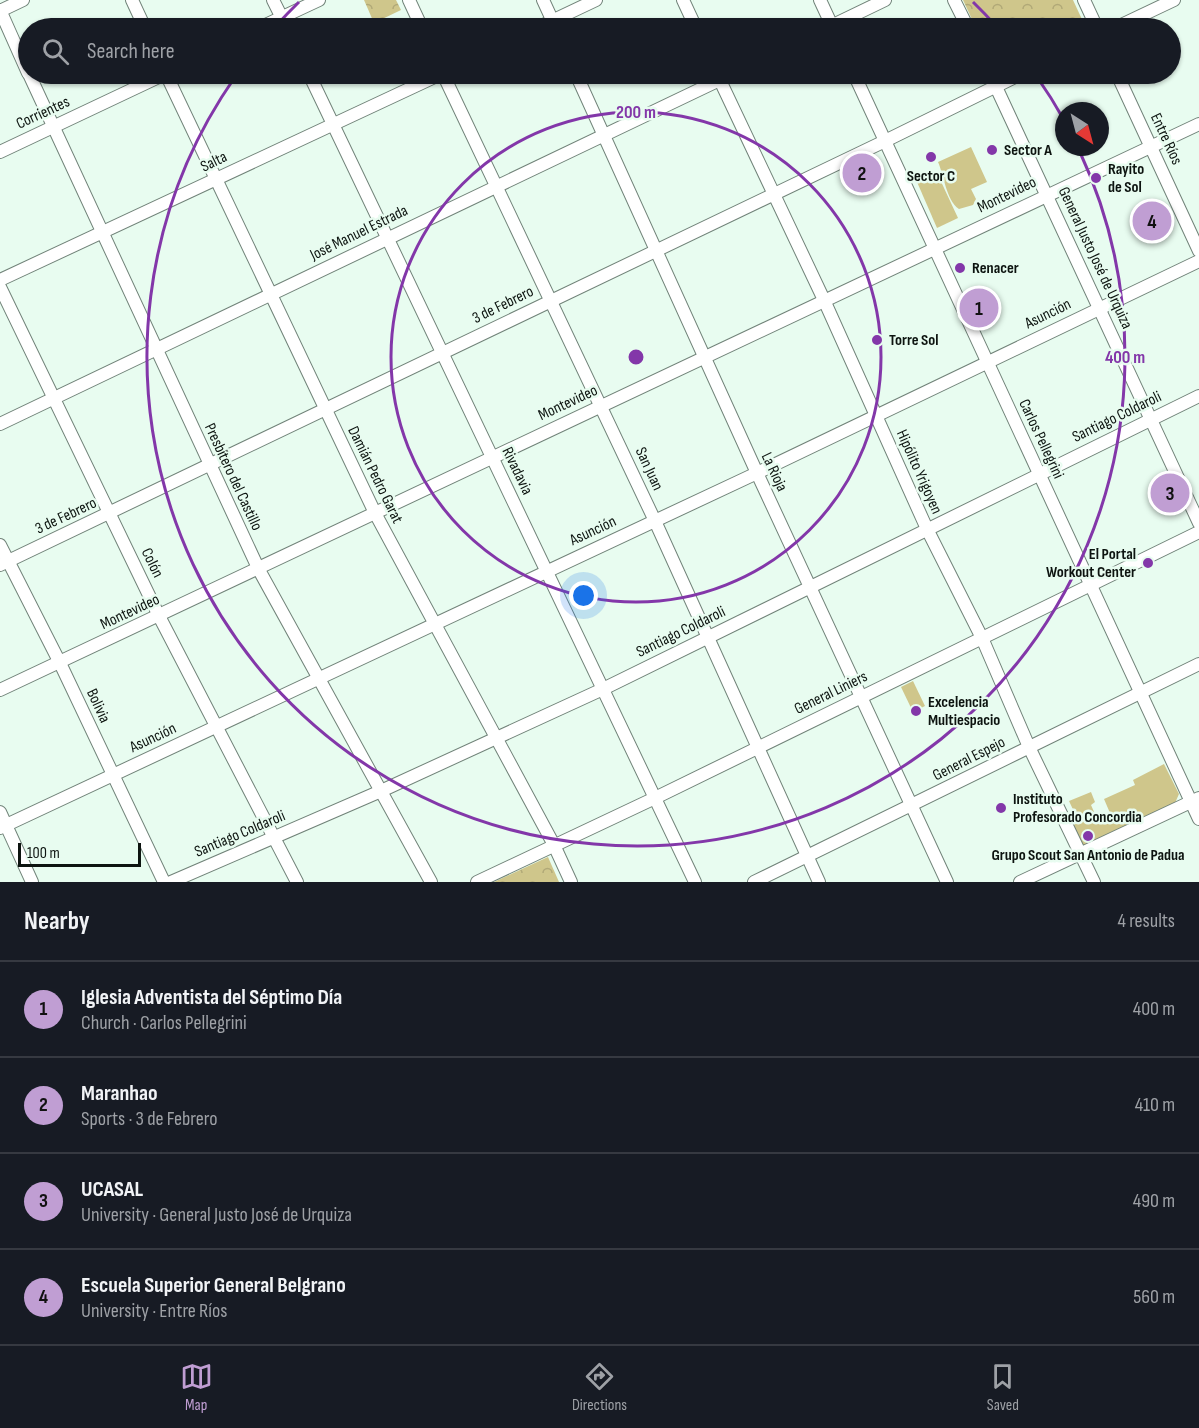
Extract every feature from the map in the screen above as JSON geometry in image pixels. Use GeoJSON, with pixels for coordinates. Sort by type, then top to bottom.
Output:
{"type":"FeatureCollection","features":[{"type":"Feature","properties":{"kind":"street"},"geometry":{"type":"LineString","coordinates":[[0,11],[23,0]]}},
{"type":"Feature","properties":{"kind":"street"},"geometry":{"type":"LineString","coordinates":[[132,0],[140,18]]}},
{"type":"Feature","properties":{"kind":"street"},"geometry":{"type":"LineString","coordinates":[[273,0],[282,18]]}},
{"type":"Feature","properties":{"kind":"street"},"geometry":{"type":"LineString","coordinates":[[292,18],[319,0]]}},
{"type":"Feature","properties":{"kind":"street"},"geometry":{"type":"LineString","coordinates":[[409,0],[417,18]]}},
{"type":"Feature","properties":{"kind":"street"},"geometry":{"type":"LineString","coordinates":[[543,0],[551,18]]}},
{"type":"Feature","properties":{"kind":"street"},"geometry":{"type":"LineString","coordinates":[[566,18],[596,0]]}},
{"type":"Feature","properties":{"kind":"street"},"geometry":{"type":"LineString","coordinates":[[683,0],[691,18]]}},
{"type":"Feature","properties":{"kind":"street"},"geometry":{"type":"LineString","coordinates":[[820,0],[827,18]]}},
{"type":"Feature","properties":{"kind":"street"},"geometry":{"type":"LineString","coordinates":[[850,18],[885,0]]}},
{"type":"Feature","properties":{"kind":"street"},"geometry":{"type":"LineString","coordinates":[[954,0],[963,18]]}},
{"type":"Feature","properties":{"kind":"street"},"geometry":{"type":"LineString","coordinates":[[1084,0],[1092,18]]}},
{"type":"Feature","properties":{"kind":"street"},"geometry":{"type":"LineString","coordinates":[[1136,18],[1174,0]]}},
{"type":"Feature","properties":{"kind":"street","name":"Presbítero del Castillo"},"geometry":{"type":"LineString","coordinates":[[0,11],[18,51]]}},
{"type":"Feature","properties":{"kind":"street","name":"Presbítero del Castillo"},"geometry":{"type":"LineString","coordinates":[[33,84],[209,467],[259,570],[431,882]]}},
{"type":"Feature","properties":{"kind":"street","name":"Corrientes"},"geometry":{"type":"LineString","coordinates":[[0,152],[145,84]]}},
{"type":"Feature","properties":{"kind":"street","name":"Damián Pedro Garat"},"geometry":{"type":"LineString","coordinates":[[171,84],[375,513],[554,845],[571,882]]}},
{"type":"Feature","properties":{"kind":"street","name":"Rivadavia"},"geometry":{"type":"LineString","coordinates":[[314,84],[695,882]]}},
{"type":"Feature","properties":{"kind":"street","name":"Salta"},"geometry":{"type":"LineString","coordinates":[[0,280],[420,84]]}},
{"type":"Feature","properties":{"kind":"street","name":"San Juan"},"geometry":{"type":"LineString","coordinates":[[447,84],[655,521],[756,748],[819,882]]}},
{"type":"Feature","properties":{"kind":"street","name":"La Rioja"},"geometry":{"type":"LineString","coordinates":[[580,84],[860,698],[947,882]]}},
{"type":"Feature","properties":{"kind":"street","name":"José Manuel Estrada"},"geometry":{"type":"LineString","coordinates":[[0,424],[602,136],[703,84]]}},
{"type":"Feature","properties":{"kind":"street","name":"Hipólito Yrigoyen"},"geometry":{"type":"LineString","coordinates":[[722,84],[824,300],[927,529],[982,639],[1029,747],[1094,882]]}},
{"type":"Feature","properties":{"kind":"street","name":"Carlos Pellegrini"},"geometry":{"type":"LineString","coordinates":[[859,84],[1141,693],[1195,800],[1199,819]]}},
{"type":"Feature","properties":{"kind":"street","name":"3 de Febrero"},"geometry":{"type":"LineString","coordinates":[[4,563],[209,467],[550,300],[885,141],[984,84]]}},
{"type":"Feature","properties":{"kind":"street","name":"General Justo José de Urquiza"},"geometry":{"type":"LineString","coordinates":[[995,84],[1199,523]]}},
{"type":"Feature","properties":{"kind":"street","name":"Entre Ríos"},"geometry":{"type":"LineString","coordinates":[[1122,84],[1199,251]]}},
{"type":"Feature","properties":{"kind":"street","name":"Montevideo"},"geometry":{"type":"LineString","coordinates":[[0,690],[259,570],[600,406],[1199,124]]}},
{"type":"Feature","properties":{"kind":"street","name":"Asunción"},"geometry":{"type":"LineString","coordinates":[[3,827],[757,473],[1199,261]]}},
{"type":"Feature","properties":{"kind":"street","name":"Colón"},"geometry":{"type":"LineString","coordinates":[[0,287],[159,616],[297,882]]}},
{"type":"Feature","properties":{"kind":"street","name":"Santiago Coldaroli"},"geometry":{"type":"LineString","coordinates":[[171,882],[381,791],[603,689],[1199,396]]}},
{"type":"Feature","properties":{"kind":"street","name":"General Liniers"},"geometry":{"type":"LineString","coordinates":[[477,882],[655,798],[1199,532]]}},
{"type":"Feature","properties":{"kind":"street","name":"Bolivia"},"geometry":{"type":"LineString","coordinates":[[0,544],[4,563],[60,663],[164,882]]}},
{"type":"Feature","properties":{"kind":"street","name":"General Espejo"},"geometry":{"type":"LineString","coordinates":[[754,882],[1199,664]]}},
{"type":"Feature","properties":{"kind":"street"},"geometry":{"type":"LineString","coordinates":[[1020,882],[1195,800]]}},
{"type":"Feature","properties":{"kind":"street"},"geometry":{"type":"LineString","coordinates":[[0,812],[3,827],[32,882]]}},
{"type":"Feature","properties":{"kind":"green space"},"geometry":{"type":"Polygon","coordinates":[[[364,0],[396,0],[401,10],[384,18],[372,18],[364,0]]]}},
{"type":"Feature","properties":{"kind":"green space"},"geometry":{"type":"Polygon","coordinates":[[[963,0],[1073,0],[1081,18],[971,18],[963,0]]]}},
{"type":"Feature","properties":{"kind":"green space"},"geometry":{"type":"Polygon","coordinates":[[[971,147],[987,182],[971,189],[976,199],[973,205],[959,209],[948,194],[938,162],[971,147]]]}},
{"type":"Feature","properties":{"kind":"green space"},"geometry":{"type":"Polygon","coordinates":[[[937,173],[958,218],[937,228],[917,182],[937,173]]]}},
{"type":"Feature","properties":{"kind":"green space"},"geometry":{"type":"Polygon","coordinates":[[[913,681],[925,706],[913,712],[901,687],[913,681]]]}},
{"type":"Feature","properties":{"kind":"green space"},"geometry":{"type":"Polygon","coordinates":[[[1164,764],[1179,794],[1175,803],[1082,848],[1069,822],[1077,818],[1069,801],[1091,792],[1095,802],[1091,805],[1098,821],[1104,823],[1113,820],[1104,799],[1135,785],[1133,780],[1164,764]]]}},
{"type":"Feature","properties":{"kind":"green space"},"geometry":{"type":"Polygon","coordinates":[[[548,857],[559,882],[494,882],[548,857]]]}},
{"type":"Feature","properties":{"kind":"place","name":"Sector A"},"geometry":{"type":"Point","coordinates":[992,150]}},
{"type":"Feature","properties":{"kind":"place","name":"Sector C"},"geometry":{"type":"Point","coordinates":[931,157]}},
{"type":"Feature","properties":{"kind":"place","name":"Maranhao"},"geometry":{"type":"Point","coordinates":[862,173]}},
{"type":"Feature","properties":{"kind":"place","name":"Rayito de Sol"},"geometry":{"type":"Point","coordinates":[1096,178]}},
{"type":"Feature","properties":{"kind":"place","name":"Escuela Superior General Belgrano"},"geometry":{"type":"Point","coordinates":[1152,221]}},
{"type":"Feature","properties":{"kind":"place","name":"Renacer"},"geometry":{"type":"Point","coordinates":[960,268]}},
{"type":"Feature","properties":{"kind":"place","name":"Iglesia Adventista del Séptimo Día"},"geometry":{"type":"Point","coordinates":[979,308]}},
{"type":"Feature","properties":{"kind":"place","name":"Torre Sol"},"geometry":{"type":"Point","coordinates":[877,340]}},
{"type":"Feature","properties":{"kind":"place","name":"UCASAL"},"geometry":{"type":"Point","coordinates":[1170,493]}},
{"type":"Feature","properties":{"kind":"place","name":"El Portal Workout Center"},"geometry":{"type":"Point","coordinates":[1148,563]}},
{"type":"Feature","properties":{"kind":"place","name":"Excelencia Multiespacio"},"geometry":{"type":"Point","coordinates":[916,711]}},
{"type":"Feature","properties":{"kind":"place","name":"Instituto Profesorado Concordia"},"geometry":{"type":"Point","coordinates":[1001,808]}},
{"type":"Feature","properties":{"kind":"place","name":"Grupo Scout San Antonio de Padua"},"geometry":{"type":"Point","coordinates":[1088,836]}}]}
